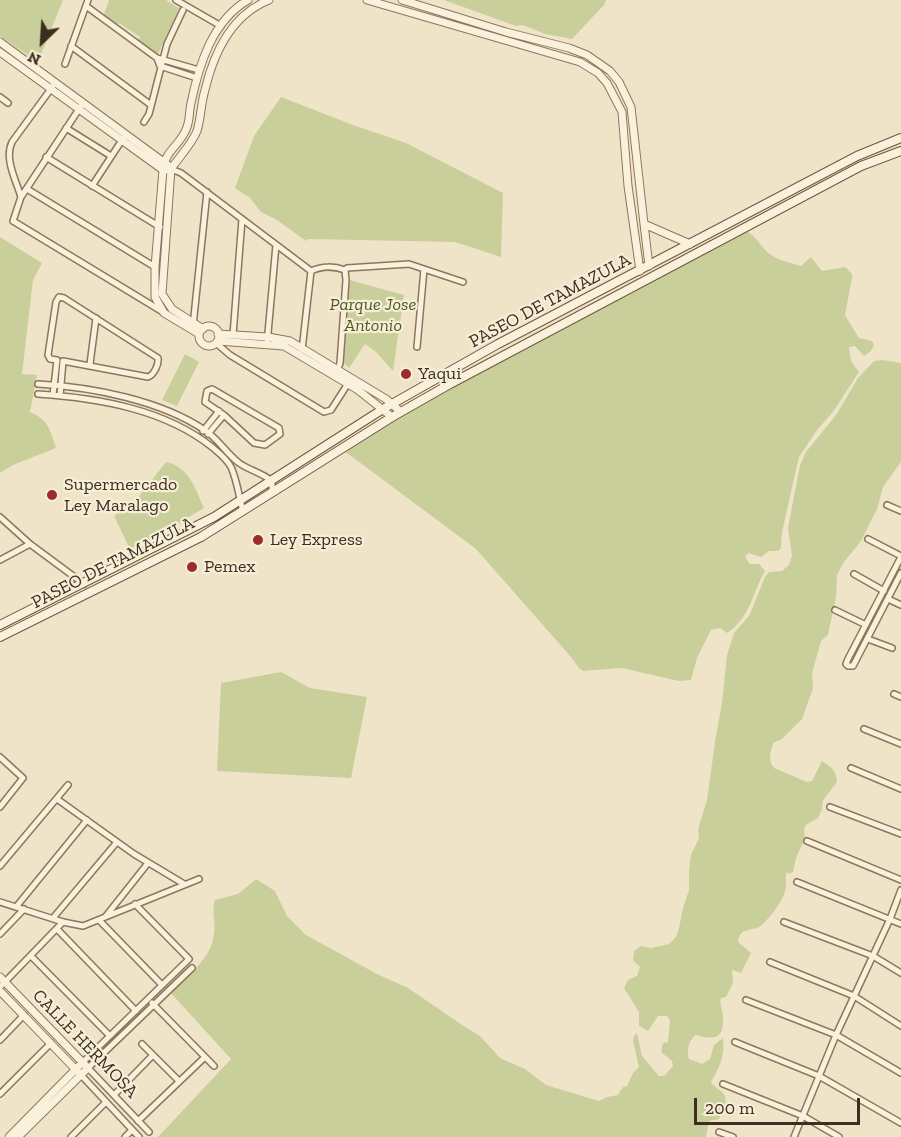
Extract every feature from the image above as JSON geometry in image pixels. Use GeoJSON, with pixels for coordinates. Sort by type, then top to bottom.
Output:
{"type":"FeatureCollection","features":[{"type":"Feature","properties":{"kind":"main road","name":"PASEO DE TAMAZULA"},"geometry":{"type":"LineString","coordinates":[[0,625],[191,529],[272,481],[383,409],[498,344],[857,156],[901,138]]}},
{"type":"Feature","properties":{"kind":"main road","name":"PASEO DE TAMAZULA"},"geometry":{"type":"LineString","coordinates":[[0,637],[169,554],[450,384],[861,166],[901,151]]}},
{"type":"Feature","properties":{"kind":"main road"},"geometry":{"type":"LineString","coordinates":[[169,554],[173,546],[191,529]]}},
{"type":"Feature","properties":{"kind":"main road"},"geometry":{"type":"LineString","coordinates":[[58,596],[63,605]]}},
{"type":"Feature","properties":{"kind":"street"},"geometry":{"type":"LineString","coordinates":[[176,0],[229,31]]}},
{"type":"Feature","properties":{"kind":"street"},"geometry":{"type":"LineString","coordinates":[[164,160],[185,132],[205,52],[221,26],[248,0]]}},
{"type":"Feature","properties":{"kind":"street"},"geometry":{"type":"LineString","coordinates":[[164,313],[155,297],[155,267],[167,170],[196,131],[217,51],[229,31],[245,14],[269,0]]}},
{"type":"Feature","properties":{"kind":"street"},"geometry":{"type":"LineString","coordinates":[[367,0],[580,62],[598,74],[611,90],[622,112],[624,148],[640,271]]}},
{"type":"Feature","properties":{"kind":"street"},"geometry":{"type":"LineString","coordinates":[[402,0],[587,55],[610,71],[626,94],[631,107],[649,266]]}},
{"type":"Feature","properties":{"kind":"street"},"geometry":{"type":"LineString","coordinates":[[64,63],[87,3],[159,58],[198,74]]}},
{"type":"Feature","properties":{"kind":"street"},"geometry":{"type":"LineString","coordinates":[[144,122],[149,114],[160,66],[159,58],[183,10]]}},
{"type":"Feature","properties":{"kind":"street"},"geometry":{"type":"LineString","coordinates":[[522,45],[523,36]]}},
{"type":"Feature","properties":{"kind":"street"},"geometry":{"type":"LineString","coordinates":[[0,42],[53,86]]}},
{"type":"Feature","properties":{"kind":"street"},"geometry":{"type":"LineString","coordinates":[[71,46],[151,105]]}},
{"type":"Feature","properties":{"kind":"street"},"geometry":{"type":"LineString","coordinates":[[0,52],[124,136],[167,170],[181,173],[311,271]]}},
{"type":"Feature","properties":{"kind":"street"},"geometry":{"type":"LineString","coordinates":[[160,66],[198,74]]}},
{"type":"Feature","properties":{"kind":"street"},"geometry":{"type":"LineString","coordinates":[[21,197],[9,158],[9,150],[12,142],[53,86]]}},
{"type":"Feature","properties":{"kind":"street"},"geometry":{"type":"LineString","coordinates":[[0,98],[8,103]]}},
{"type":"Feature","properties":{"kind":"street"},"geometry":{"type":"LineString","coordinates":[[81,106],[21,197],[13,221],[164,313],[197,329],[212,327],[217,339],[230,355],[324,412],[331,410],[349,381]]}},
{"type":"Feature","properties":{"kind":"street"},"geometry":{"type":"LineString","coordinates":[[190,108],[200,110]]}},
{"type":"Feature","properties":{"kind":"street"},"geometry":{"type":"LineString","coordinates":[[66,128],[111,156]]}},
{"type":"Feature","properties":{"kind":"street"},"geometry":{"type":"LineString","coordinates":[[92,186],[124,136]]}},
{"type":"Feature","properties":{"kind":"street"},"geometry":{"type":"LineString","coordinates":[[124,136],[164,160],[167,170],[167,230],[162,294],[172,309],[197,329]]}},
{"type":"Feature","properties":{"kind":"street"},"geometry":{"type":"LineString","coordinates":[[624,148],[636,148]]}},
{"type":"Feature","properties":{"kind":"street"},"geometry":{"type":"LineString","coordinates":[[0,152],[9,150]]}},
{"type":"Feature","properties":{"kind":"street"},"geometry":{"type":"LineString","coordinates":[[46,157],[167,230]]}},
{"type":"Feature","properties":{"kind":"street"},"geometry":{"type":"LineString","coordinates":[[27,189],[155,267]]}},
{"type":"Feature","properties":{"kind":"street"},"geometry":{"type":"LineString","coordinates":[[207,192],[197,329],[200,340],[204,345],[210,346],[217,339],[232,335],[267,340]]}},
{"type":"Feature","properties":{"kind":"street"},"geometry":{"type":"LineString","coordinates":[[232,335],[242,219]]}},
{"type":"Feature","properties":{"kind":"street"},"geometry":{"type":"LineString","coordinates":[[644,224],[690,244]]}},
{"type":"Feature","properties":{"kind":"street"},"geometry":{"type":"LineString","coordinates":[[267,340],[276,245]]}},
{"type":"Feature","properties":{"kind":"street"},"geometry":{"type":"LineString","coordinates":[[311,271],[317,268],[335,267],[345,270],[407,264],[464,282]]}},
{"type":"Feature","properties":{"kind":"street"},"geometry":{"type":"LineString","coordinates":[[417,347],[424,269]]}},
{"type":"Feature","properties":{"kind":"street"},"geometry":{"type":"LineString","coordinates":[[337,373],[346,290],[345,270]]}},
{"type":"Feature","properties":{"kind":"street"},"geometry":{"type":"LineString","coordinates":[[302,351],[311,271]]}},
{"type":"Feature","properties":{"kind":"street"},"geometry":{"type":"LineString","coordinates":[[64,298],[96,318],[154,354],[159,361],[152,375],[50,359],[48,355],[57,299],[64,298]]}},
{"type":"Feature","properties":{"kind":"street"},"geometry":{"type":"LineString","coordinates":[[90,364],[96,318]]}},
{"type":"Feature","properties":{"kind":"street"},"geometry":{"type":"LineString","coordinates":[[217,339],[284,339],[349,381],[392,404],[401,412]]}},
{"type":"Feature","properties":{"kind":"street"},"geometry":{"type":"LineString","coordinates":[[57,395],[60,360]]}},
{"type":"Feature","properties":{"kind":"street"},"geometry":{"type":"LineString","coordinates":[[349,381],[392,417]]}},
{"type":"Feature","properties":{"kind":"street"},"geometry":{"type":"LineString","coordinates":[[38,384],[85,389],[174,414],[206,432],[241,464],[272,481],[272,493]]}},
{"type":"Feature","properties":{"kind":"street"},"geometry":{"type":"LineString","coordinates":[[208,390],[217,391],[279,428],[281,432],[270,443],[257,445],[221,413],[205,402],[204,398],[208,390]]}},
{"type":"Feature","properties":{"kind":"street"},"geometry":{"type":"LineString","coordinates":[[38,394],[91,399],[154,416],[171,422],[201,439],[220,454],[231,467],[243,511]]}},
{"type":"Feature","properties":{"kind":"street"},"geometry":{"type":"LineString","coordinates":[[154,416],[159,413],[157,408]]}},
{"type":"Feature","properties":{"kind":"street"},"geometry":{"type":"LineString","coordinates":[[201,439],[221,413]]}},
{"type":"Feature","properties":{"kind":"street"},"geometry":{"type":"LineString","coordinates":[[171,422],[174,414]]}},
{"type":"Feature","properties":{"kind":"street"},"geometry":{"type":"LineString","coordinates":[[220,454],[225,449]]}},
{"type":"Feature","properties":{"kind":"street"},"geometry":{"type":"LineString","coordinates":[[232,471],[241,464]]}},
{"type":"Feature","properties":{"kind":"street"},"geometry":{"type":"LineString","coordinates":[[887,505],[901,512]]}},
{"type":"Feature","properties":{"kind":"street"},"geometry":{"type":"LineString","coordinates":[[0,517],[30,544],[84,584]]}},
{"type":"Feature","properties":{"kind":"street"},"geometry":{"type":"LineString","coordinates":[[868,539],[901,557],[846,663],[848,666],[853,666],[901,573]]}},
{"type":"Feature","properties":{"kind":"street"},"geometry":{"type":"LineString","coordinates":[[0,560],[30,544]]}},
{"type":"Feature","properties":{"kind":"street"},"geometry":{"type":"LineString","coordinates":[[854,574],[884,591]]}},
{"type":"Feature","properties":{"kind":"street"},"geometry":{"type":"LineString","coordinates":[[888,599],[901,605]]}},
{"type":"Feature","properties":{"kind":"street"},"geometry":{"type":"LineString","coordinates":[[835,610],[866,625]]}},
{"type":"Feature","properties":{"kind":"street"},"geometry":{"type":"LineString","coordinates":[[870,617],[877,621]]}},
{"type":"Feature","properties":{"kind":"street"},"geometry":{"type":"LineString","coordinates":[[868,639],[892,648]]}},
{"type":"Feature","properties":{"kind":"street"},"geometry":{"type":"LineString","coordinates":[[894,694],[901,697]]}},
{"type":"Feature","properties":{"kind":"street"},"geometry":{"type":"LineString","coordinates":[[864,729],[901,744]]}},
{"type":"Feature","properties":{"kind":"street"},"geometry":{"type":"LineString","coordinates":[[0,757],[23,778],[0,807]]}},
{"type":"Feature","properties":{"kind":"street"},"geometry":{"type":"LineString","coordinates":[[851,768],[901,789]]}},
{"type":"Feature","properties":{"kind":"street"},"geometry":{"type":"LineString","coordinates":[[0,866],[68,785]]}},
{"type":"Feature","properties":{"kind":"street"},"geometry":{"type":"LineString","coordinates":[[57,799],[148,863],[184,884]]}},
{"type":"Feature","properties":{"kind":"street"},"geometry":{"type":"LineString","coordinates":[[830,807],[901,834]]}},
{"type":"Feature","properties":{"kind":"street"},"geometry":{"type":"LineString","coordinates":[[16,907],[87,820]]}},
{"type":"Feature","properties":{"kind":"street"},"geometry":{"type":"LineString","coordinates":[[807,841],[901,880]]}},
{"type":"Feature","properties":{"kind":"street"},"geometry":{"type":"LineString","coordinates":[[53,918],[117,842]]}},
{"type":"Feature","properties":{"kind":"street"},"geometry":{"type":"LineString","coordinates":[[102,919],[148,863]]}},
{"type":"Feature","properties":{"kind":"street"},"geometry":{"type":"LineString","coordinates":[[0,902],[83,926],[199,879]]}},
{"type":"Feature","properties":{"kind":"street"},"geometry":{"type":"LineString","coordinates":[[797,882],[901,924]]}},
{"type":"Feature","properties":{"kind":"street"},"geometry":{"type":"LineString","coordinates":[[794,1137],[836,1035],[890,919],[901,890]]}},
{"type":"Feature","properties":{"kind":"street"},"geometry":{"type":"LineString","coordinates":[[85,1065],[110,1036],[189,959],[135,904]]}},
{"type":"Feature","properties":{"kind":"street"},"geometry":{"type":"LineString","coordinates":[[0,934],[24,909]]}},
{"type":"Feature","properties":{"kind":"street"},"geometry":{"type":"LineString","coordinates":[[102,919],[162,985]]}},
{"type":"Feature","properties":{"kind":"street"},"geometry":{"type":"LineString","coordinates":[[1,984],[63,922]]}},
{"type":"Feature","properties":{"kind":"street"},"geometry":{"type":"LineString","coordinates":[[783,922],[873,956],[901,973]]}},
{"type":"Feature","properties":{"kind":"street"},"geometry":{"type":"LineString","coordinates":[[57,929],[136,1011]]}},
{"type":"Feature","properties":{"kind":"street"},"geometry":{"type":"LineString","coordinates":[[31,956],[110,1036]]}},
{"type":"Feature","properties":{"kind":"street"},"geometry":{"type":"LineString","coordinates":[[770,962],[854,996],[901,1026]]}},
{"type":"Feature","properties":{"kind":"street"},"geometry":{"type":"LineString","coordinates":[[9,1137],[192,968]]}},
{"type":"Feature","properties":{"kind":"street","name":"CALLE HERMOSA"},"geometry":{"type":"LineString","coordinates":[[1,984],[24,1015],[139,1137]]}},
{"type":"Feature","properties":{"kind":"street","name":"CALLE HERMOSA"},"geometry":{"type":"LineString","coordinates":[[1,984],[85,1065],[149,1132]]}},
{"type":"Feature","properties":{"kind":"street"},"geometry":{"type":"LineString","coordinates":[[148,999],[214,1066]]}},
{"type":"Feature","properties":{"kind":"street"},"geometry":{"type":"LineString","coordinates":[[746,1000],[836,1035],[901,1073]]}},
{"type":"Feature","properties":{"kind":"street"},"geometry":{"type":"LineString","coordinates":[[0,1040],[24,1015]]}},
{"type":"Feature","properties":{"kind":"street"},"geometry":{"type":"LineString","coordinates":[[735,1042],[819,1076],[901,1123]]}},
{"type":"Feature","properties":{"kind":"street"},"geometry":{"type":"LineString","coordinates":[[0,1094],[51,1043]]}},
{"type":"Feature","properties":{"kind":"street"},"geometry":{"type":"LineString","coordinates":[[142,1044],[179,1082]]}},
{"type":"Feature","properties":{"kind":"street"},"geometry":{"type":"LineString","coordinates":[[114,1095],[153,1055]]}},
{"type":"Feature","properties":{"kind":"street"},"geometry":{"type":"LineString","coordinates":[[138,1121],[205,1057]]}},
{"type":"Feature","properties":{"kind":"street"},"geometry":{"type":"LineString","coordinates":[[18,1137],[78,1072]]}},
{"type":"Feature","properties":{"kind":"street"},"geometry":{"type":"LineString","coordinates":[[723,1084],[803,1116],[839,1137]]}},
{"type":"Feature","properties":{"kind":"street"},"geometry":{"type":"LineString","coordinates":[[71,1137],[106,1102]]}},
{"type":"Feature","properties":{"kind":"street"},"geometry":{"type":"LineString","coordinates":[[124,1137],[132,1130]]}},
{"type":"Feature","properties":{"kind":"street"},"geometry":{"type":"LineString","coordinates":[[719,1132],[733,1137]]}},
{"type":"Feature","properties":{"kind":"green space"},"geometry":{"type":"Polygon","coordinates":[[[0,0],[63,0],[38,62],[0,36],[0,0]]]}},
{"type":"Feature","properties":{"kind":"green space"},"geometry":{"type":"Polygon","coordinates":[[[109,0],[166,0],[179,8],[158,54],[138,41],[140,37],[119,23],[117,26],[103,17],[109,0]]]}},
{"type":"Feature","properties":{"kind":"green space"},"geometry":{"type":"Polygon","coordinates":[[[444,0],[606,0],[572,39],[545,34],[523,25],[516,26],[444,0]]]}},
{"type":"Feature","properties":{"kind":"green space"},"geometry":{"type":"Polygon","coordinates":[[[281,97],[406,143],[503,193],[501,257],[455,242],[308,239],[306,241],[277,220],[261,212],[250,198],[235,188],[254,136],[281,97]]]}},
{"type":"Feature","properties":{"kind":"green space"},"geometry":{"type":"Polygon","coordinates":[[[748,232],[770,254],[783,261],[801,266],[811,257],[822,271],[845,267],[852,274],[852,278],[845,315],[859,338],[872,341],[874,345],[871,351],[864,356],[855,346],[849,347],[851,361],[859,372],[833,412],[817,430],[799,457],[782,532],[781,548],[778,551],[769,551],[761,557],[748,553],[745,557],[750,564],[759,564],[765,571],[746,612],[735,627],[727,633],[720,628],[711,630],[697,658],[691,680],[679,681],[622,668],[583,671],[476,549],[343,450],[403,412],[741,233],[748,232]]]}},
{"type":"Feature","properties":{"kind":"green space"},"geometry":{"type":"Polygon","coordinates":[[[0,237],[42,263],[33,280],[22,374],[37,375],[30,412],[45,422],[56,448],[13,465],[0,473],[0,237]]]}},
{"type":"Feature","properties":{"kind":"green space","name":"Parque Jose Antonio"},"geometry":{"type":"Polygon","coordinates":[[[346,279],[404,295],[393,371],[376,352],[365,344],[349,368],[342,361],[346,279]]]}},
{"type":"Feature","properties":{"kind":"green space"},"geometry":{"type":"Polygon","coordinates":[[[185,354],[199,362],[177,406],[162,400],[185,354]]]}},
{"type":"Feature","properties":{"kind":"green space"},"geometry":{"type":"Polygon","coordinates":[[[874,361],[901,363],[901,462],[883,487],[877,509],[861,541],[837,575],[836,597],[828,635],[820,644],[812,674],[813,688],[802,719],[782,739],[773,743],[770,756],[774,768],[807,782],[812,781],[822,761],[834,772],[837,782],[823,800],[818,818],[806,825],[804,829],[805,838],[796,858],[793,872],[786,874],[785,891],[778,906],[763,924],[744,931],[739,937],[738,942],[751,953],[741,973],[732,970],[733,983],[726,997],[721,998],[723,1025],[720,1034],[712,1038],[695,1035],[690,1043],[689,1059],[702,1064],[710,1059],[714,1045],[723,1038],[721,1061],[711,1082],[724,1095],[726,1102],[719,1119],[709,1121],[706,1137],[158,1137],[231,1059],[170,992],[198,966],[209,951],[214,933],[215,900],[238,894],[256,879],[275,891],[287,916],[306,935],[377,974],[408,988],[480,1036],[500,1058],[525,1069],[546,1085],[599,1101],[618,1095],[623,1087],[627,1086],[633,1073],[639,1067],[633,1041],[637,1033],[642,1056],[659,1076],[664,1076],[673,1066],[672,1061],[661,1052],[663,1043],[668,1042],[670,1020],[667,1016],[658,1016],[648,1031],[639,1026],[639,1012],[624,988],[628,980],[637,976],[640,967],[633,960],[634,951],[641,946],[651,948],[669,944],[676,937],[689,890],[691,855],[699,838],[698,829],[707,800],[727,655],[734,633],[749,616],[765,577],[769,572],[782,571],[789,565],[792,556],[788,528],[800,465],[806,452],[836,415],[858,378],[874,361]]]}},
{"type":"Feature","properties":{"kind":"green space"},"geometry":{"type":"Polygon","coordinates":[[[166,462],[186,473],[204,508],[130,549],[114,516],[137,499],[166,462]]]}},
{"type":"Feature","properties":{"kind":"green space"},"geometry":{"type":"Polygon","coordinates":[[[281,672],[310,688],[367,697],[351,778],[217,771],[221,683],[281,672]]]}},
{"type":"Feature","properties":{"kind":"place","name":"Yaqui"},"geometry":{"type":"Point","coordinates":[406,374]}},
{"type":"Feature","properties":{"kind":"place","name":"Supermercado Ley Maralago"},"geometry":{"type":"Point","coordinates":[52,495]}},
{"type":"Feature","properties":{"kind":"place","name":"Ley Express"},"geometry":{"type":"Point","coordinates":[258,540]}},
{"type":"Feature","properties":{"kind":"place","name":"Pemex"},"geometry":{"type":"Point","coordinates":[192,567]}}]}
